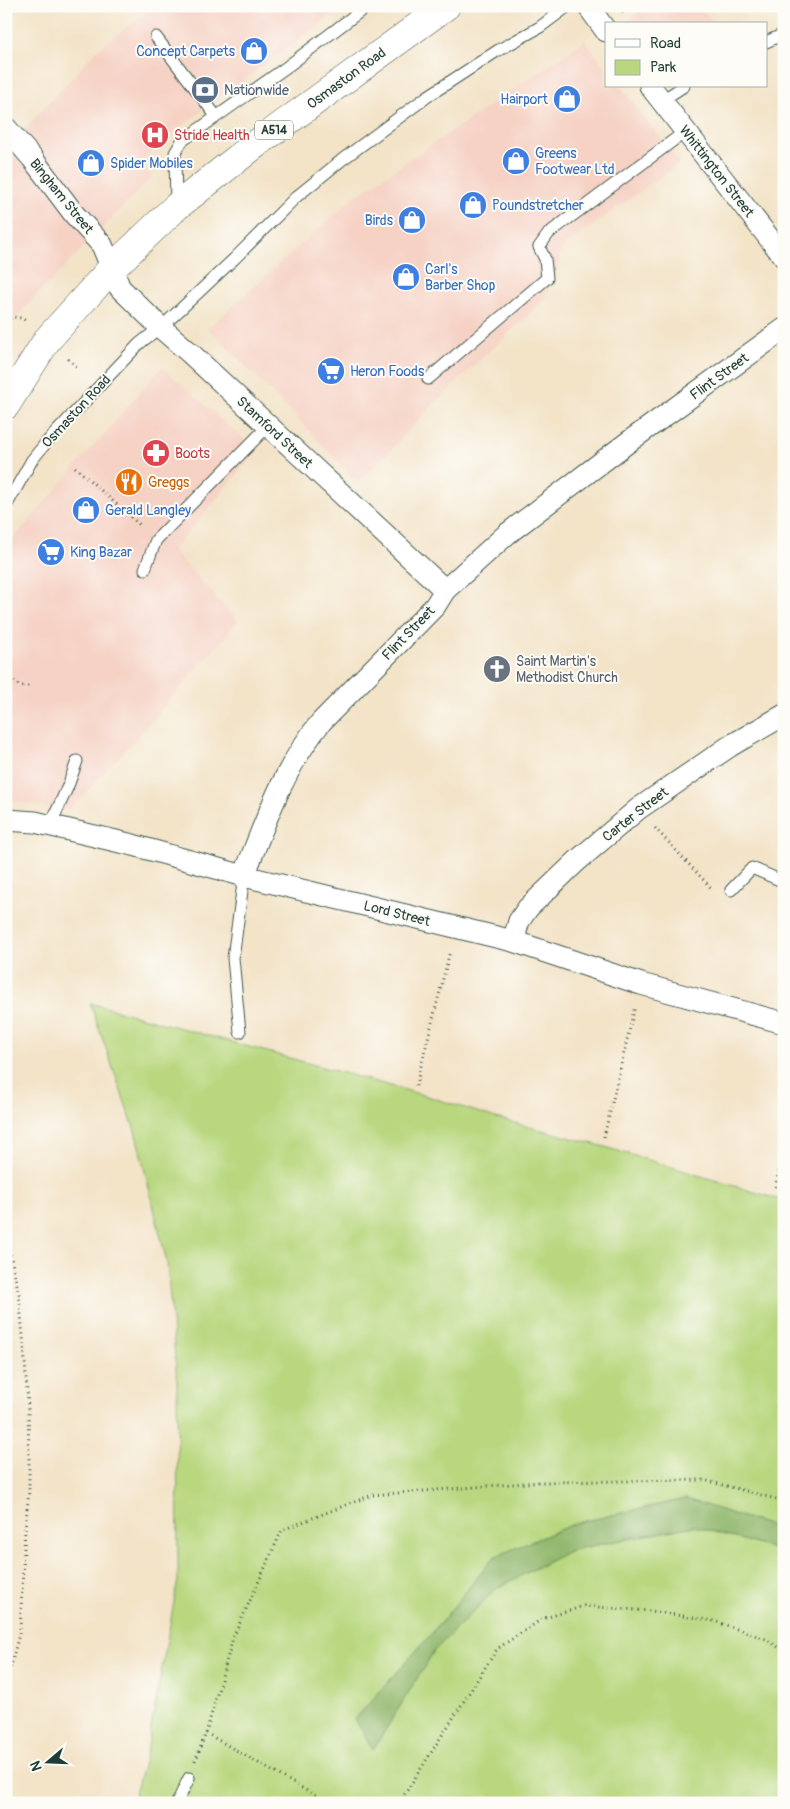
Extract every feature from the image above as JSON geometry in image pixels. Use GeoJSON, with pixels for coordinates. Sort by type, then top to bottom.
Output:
{"type":"FeatureCollection","features":[{"type":"Feature","properties":{"kind":"main road","name":"Osmaston Road"},"geometry":{"type":"LineString","coordinates":[[6,405],[47,340],[112,268],[176,207],[268,135],[446,6]]}},
{"type":"Feature","properties":{"kind":"street"},"geometry":{"type":"LineString","coordinates":[[588,6],[605,30]]}},
{"type":"Feature","properties":{"kind":"street","name":"Whittington Street"},"geometry":{"type":"LineString","coordinates":[[656,94],[784,257]]}},
{"type":"Feature","properties":{"kind":"street","name":"Bingham Street"},"geometry":{"type":"LineString","coordinates":[[6,128],[32,158],[74,214],[102,245],[112,268]]}},
{"type":"Feature","properties":{"kind":"street","name":"Stamford Street"},"geometry":{"type":"LineString","coordinates":[[112,268],[120,288],[159,326],[445,590]]}},
{"type":"Feature","properties":{"kind":"street","name":"Flint Street"},"geometry":{"type":"LineString","coordinates":[[244,876],[271,806],[305,741],[321,722],[436,606],[445,590],[507,534],[627,443],[784,329]]}},
{"type":"Feature","properties":{"kind":"street","name":"Carter Street"},"geometry":{"type":"LineString","coordinates":[[514,941],[520,921],[528,908],[576,861],[638,809],[730,746],[784,714]]}},
{"type":"Feature","properties":{"kind":"street","name":"Lord Street"},"geometry":{"type":"LineString","coordinates":[[6,820],[50,826],[133,845],[244,876],[514,941],[641,984],[784,1023]]}},
{"type":"Feature","properties":{"kind":"lane"},"geometry":{"type":"LineString","coordinates":[[176,207],[175,153],[182,141],[288,66],[367,6]]}},
{"type":"Feature","properties":{"kind":"lane","name":"Osmaston Road"},"geometry":{"type":"LineString","coordinates":[[6,506],[32,460],[45,444],[139,344],[235,258],[296,197],[343,159],[428,96],[497,51],[540,27],[568,6]]}},
{"type":"Feature","properties":{"kind":"lane"},"geometry":{"type":"LineString","coordinates":[[768,41],[784,34]]}},
{"type":"Feature","properties":{"kind":"lane"},"geometry":{"type":"LineString","coordinates":[[156,37],[216,116]]}},
{"type":"Feature","properties":{"kind":"lane"},"geometry":{"type":"LineString","coordinates":[[656,94],[677,88]]}},
{"type":"Feature","properties":{"kind":"lane"},"geometry":{"type":"LineString","coordinates":[[428,379],[547,278],[545,259],[539,247],[549,233],[686,131]]}},
{"type":"Feature","properties":{"kind":"lane"},"geometry":{"type":"LineString","coordinates":[[145,569],[156,540],[268,426]]}},
{"type":"Feature","properties":{"kind":"lane"},"geometry":{"type":"LineString","coordinates":[[50,826],[77,761]]}},
{"type":"Feature","properties":{"kind":"lane"},"geometry":{"type":"LineString","coordinates":[[731,890],[752,868],[784,882]]}},
{"type":"Feature","properties":{"kind":"lane","name":"Flint Street"},"geometry":{"type":"LineString","coordinates":[[240,1032],[233,958],[244,876]]}},
{"type":"Feature","properties":{"kind":"lane"},"geometry":{"type":"LineString","coordinates":[[177,1803],[189,1778]]}},
{"type":"Feature","properties":{"kind":"path"},"geometry":{"type":"LineString","coordinates":[[6,322],[13,317],[22,318],[32,326]]}},
{"type":"Feature","properties":{"kind":"path"},"geometry":{"type":"LineString","coordinates":[[75,467],[156,540]]}},
{"type":"Feature","properties":{"kind":"path"},"geometry":{"type":"LineString","coordinates":[[6,675],[20,686],[30,686]]}},
{"type":"Feature","properties":{"kind":"path"},"geometry":{"type":"LineString","coordinates":[[638,809],[719,896],[731,890]]}},
{"type":"Feature","properties":{"kind":"path"},"geometry":{"type":"LineString","coordinates":[[416,1086],[450,952],[460,928]]}},
{"type":"Feature","properties":{"kind":"path"},"geometry":{"type":"LineString","coordinates":[[604,1137],[641,984]]}},
{"type":"Feature","properties":{"kind":"path"},"geometry":{"type":"LineString","coordinates":[[775,1188],[784,1153]]}},
{"type":"Feature","properties":{"kind":"path"},"geometry":{"type":"LineString","coordinates":[[6,1235],[19,1294],[27,1386],[29,1449],[29,1491],[25,1529],[20,1630],[6,1686]]}},
{"type":"Feature","properties":{"kind":"path"},"geometry":{"type":"LineString","coordinates":[[189,1778],[206,1733],[233,1638],[282,1530],[372,1495],[540,1482],[704,1480],[784,1502]]}},
{"type":"Feature","properties":{"kind":"path"},"geometry":{"type":"LineString","coordinates":[[399,1803],[497,1649],[542,1619],[584,1606],[651,1611],[714,1621],[766,1639],[784,1651]]}},
{"type":"Feature","properties":{"kind":"path"},"geometry":{"type":"LineString","coordinates":[[206,1733],[328,1803]]}},
{"type":"Feature","properties":{"kind":"shaded area"},"geometry":{"type":"Polygon","coordinates":[[[155,6],[344,6],[172,133],[140,163],[152,177],[6,327],[6,149],[98,49],[155,6]]]}},
{"type":"Feature","properties":{"kind":"shaded area"},"geometry":{"type":"Polygon","coordinates":[[[646,6],[701,6],[713,22],[626,22],[646,6]]]}},
{"type":"Feature","properties":{"kind":"shaded area"},"geometry":{"type":"Polygon","coordinates":[[[584,39],[605,68],[605,88],[622,88],[680,163],[564,246],[544,300],[438,400],[358,483],[208,328],[353,198],[582,43],[584,39]]]}},
{"type":"Feature","properties":{"kind":"shaded area"},"geometry":{"type":"Polygon","coordinates":[[[162,367],[257,451],[173,550],[238,621],[157,715],[69,811],[6,800],[6,547],[162,367]]]}},
{"type":"Feature","properties":{"kind":"green space"},"geometry":{"type":"Polygon","coordinates":[[[90,1003],[427,1096],[496,1118],[602,1146],[784,1201],[784,1530],[685,1499],[576,1523],[494,1557],[433,1632],[373,1749],[434,1651],[497,1588],[571,1550],[694,1526],[784,1552],[784,1803],[132,1803],[146,1756],[178,1580],[177,1381],[167,1263],[136,1134],[90,1003]]]}},
{"type":"Feature","properties":{"kind":"green space"},"geometry":{"type":"Polygon","coordinates":[[[686,1499],[784,1530],[784,1552],[694,1526],[571,1550],[497,1588],[434,1651],[373,1750],[355,1719],[433,1632],[494,1557],[576,1523],[686,1499]]]}},
{"type":"Feature","properties":{"kind":"place","name":"Concept Carpets"},"geometry":{"type":"Point","coordinates":[254,51]}},
{"type":"Feature","properties":{"kind":"place","name":"Nationwide"},"geometry":{"type":"Point","coordinates":[205,90]}},
{"type":"Feature","properties":{"kind":"place","name":"Hairport"},"geometry":{"type":"Point","coordinates":[567,99]}},
{"type":"Feature","properties":{"kind":"place","name":"Stride Health"},"geometry":{"type":"Point","coordinates":[155,135]}},
{"type":"Feature","properties":{"kind":"place","name":"Greens Footwear Ltd"},"geometry":{"type":"Point","coordinates":[516,161]}},
{"type":"Feature","properties":{"kind":"place","name":"Spider Mobiles"},"geometry":{"type":"Point","coordinates":[91,163]}},
{"type":"Feature","properties":{"kind":"place","name":"Poundstretcher"},"geometry":{"type":"Point","coordinates":[473,205]}},
{"type":"Feature","properties":{"kind":"place","name":"Birds"},"geometry":{"type":"Point","coordinates":[412,220]}},
{"type":"Feature","properties":{"kind":"place","name":"Carl's Barber Shop"},"geometry":{"type":"Point","coordinates":[406,277]}},
{"type":"Feature","properties":{"kind":"place","name":"Heron Foods"},"geometry":{"type":"Point","coordinates":[331,371]}},
{"type":"Feature","properties":{"kind":"place","name":"Boots"},"geometry":{"type":"Point","coordinates":[156,453]}},
{"type":"Feature","properties":{"kind":"place","name":"Greggs"},"geometry":{"type":"Point","coordinates":[129,482]}},
{"type":"Feature","properties":{"kind":"place","name":"Gerald Langley"},"geometry":{"type":"Point","coordinates":[86,510]}},
{"type":"Feature","properties":{"kind":"place","name":"King Bazar"},"geometry":{"type":"Point","coordinates":[51,552]}},
{"type":"Feature","properties":{"kind":"place","name":"Saint Martin's Methodist Church"},"geometry":{"type":"Point","coordinates":[497,669]}}]}
